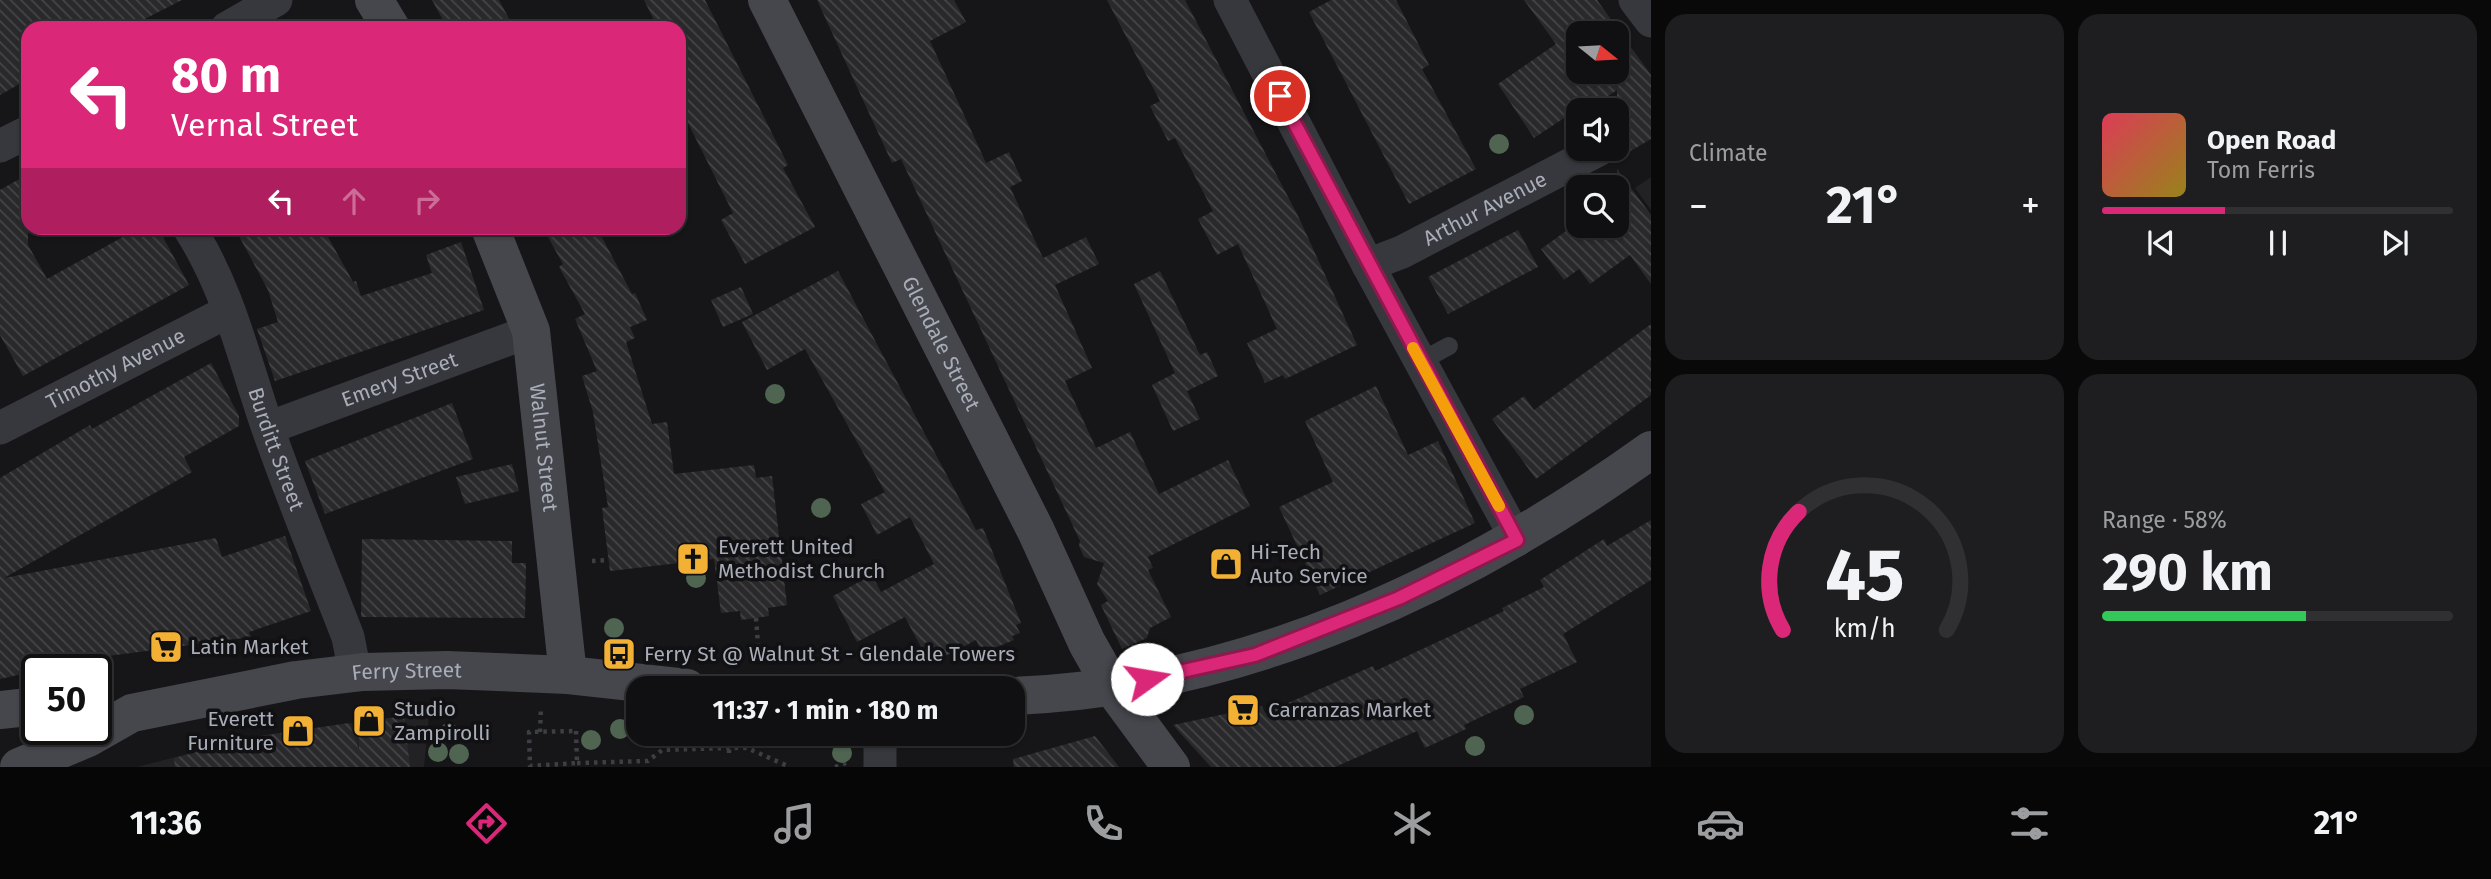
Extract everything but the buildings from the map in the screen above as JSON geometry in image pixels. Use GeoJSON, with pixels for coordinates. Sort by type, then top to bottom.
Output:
{"type":"FeatureCollection","features":[{"type":"Feature","properties":{"kind":"main road"},"geometry":{"type":"LineString","coordinates":[[374,0],[387,21]]}},
{"type":"Feature","properties":{"kind":"main road","name":"Glendale Street"},"geometry":{"type":"LineString","coordinates":[[767,0],[1036,531],[1083,635],[1112,687],[1171,767]]}},
{"type":"Feature","properties":{"kind":"main road","name":"Walnut Street"},"geometry":{"type":"LineString","coordinates":[[494,235],[530,331],[568,675]]}},
{"type":"Feature","properties":{"kind":"main road"},"geometry":{"type":"LineString","coordinates":[[1025,695],[1112,687],[1255,655],[1399,598],[1517,540],[1650,452]]}},
{"type":"Feature","properties":{"kind":"main road","name":"Ferry Street"},"geometry":{"type":"LineString","coordinates":[[19,767],[88,738],[114,710],[296,680],[355,673],[446,670],[568,675],[626,681]]}},
{"type":"Feature","properties":{"kind":"main road"},"geometry":{"type":"LineString","coordinates":[[0,710],[21,708]]}},
{"type":"Feature","properties":{"kind":"street"},"geometry":{"type":"LineString","coordinates":[[238,21],[276,0]]}},
{"type":"Feature","properties":{"kind":"street"},"geometry":{"type":"LineString","coordinates":[[1230,0],[1368,265],[1517,540]]}},
{"type":"Feature","properties":{"kind":"street"},"geometry":{"type":"LineString","coordinates":[[1635,0],[1651,21]]}},
{"type":"Feature","properties":{"kind":"street"},"geometry":{"type":"LineString","coordinates":[[0,146],[21,136]]}},
{"type":"Feature","properties":{"kind":"street","name":"Arthur Avenue"},"geometry":{"type":"LineString","coordinates":[[1368,265],[1402,252],[1577,161]]}},
{"type":"Feature","properties":{"kind":"street","name":"Burditt Street"},"geometry":{"type":"LineString","coordinates":[[193,235],[209,260],[229,311],[268,428],[348,637],[355,673]]}},
{"type":"Feature","properties":{"kind":"street","name":"Timothy Avenue"},"geometry":{"type":"LineString","coordinates":[[0,428],[229,311]]}},
{"type":"Feature","properties":{"kind":"street","name":"Emery Street"},"geometry":{"type":"LineString","coordinates":[[268,428],[530,331]]}},
{"type":"Feature","properties":{"kind":"street"},"geometry":{"type":"LineString","coordinates":[[880,746],[880,767]]}},
{"type":"Feature","properties":{"kind":"lane"},"geometry":{"type":"LineString","coordinates":[[1420,362],[1450,346]]}},
{"type":"Feature","properties":{"kind":"path"},"geometry":{"type":"LineString","coordinates":[[598,561],[609,560]]}},
{"type":"Feature","properties":{"kind":"path"},"geometry":{"type":"LineString","coordinates":[[756,618],[759,657]]}},
{"type":"Feature","properties":{"kind":"path"},"geometry":{"type":"LineString","coordinates":[[577,763],[576,731],[529,733],[530,766],[648,761],[662,750],[747,748],[790,767]]}},
{"type":"Feature","properties":{"kind":"path"},"geometry":{"type":"LineString","coordinates":[[729,746],[729,750]]}},
{"type":"Feature","properties":{"kind":"shaded area"},"geometry":{"type":"Polygon","coordinates":[[[1651,177],[1651,210],[1635,188],[1651,177]]]}},
{"type":"Feature","properties":{"kind":"shaded area"},"geometry":{"type":"Polygon","coordinates":[[[404,716],[429,716],[424,767],[137,767],[257,736],[404,716]]]}},
{"type":"Feature","properties":{"kind":"slow traffic"},"geometry":{"type":"LineString","coordinates":[[1413,348],[1499,506]]}},
{"type":"Feature","properties":{"kind":"place","name":"Everett United Methodist Church"},"geometry":{"type":"Point","coordinates":[693,559]}},
{"type":"Feature","properties":{"kind":"place","name":"Hi-Tech Auto Service"},"geometry":{"type":"Point","coordinates":[1226,564]}},
{"type":"Feature","properties":{"kind":"place","name":"Latin Market"},"geometry":{"type":"Point","coordinates":[166,647]}},
{"type":"Feature","properties":{"kind":"place","name":"Ferry St @ Walnut St - Glendale Towers"},"geometry":{"type":"Point","coordinates":[619,654]}},
{"type":"Feature","properties":{"kind":"place","name":"Carranzas Market"},"geometry":{"type":"Point","coordinates":[1243,710]}},
{"type":"Feature","properties":{"kind":"place","name":"Studio Zampirolli"},"geometry":{"type":"Point","coordinates":[369,721]}},
{"type":"Feature","properties":{"kind":"place","name":"Everett Furniture"},"geometry":{"type":"Point","coordinates":[298,731]}},
{"type":"Feature","properties":{"kind":"route"},"geometry":{"type":"LineString","coordinates":[[1147,679],[1255,655],[1399,598],[1517,540],[1280,96]]}}]}
